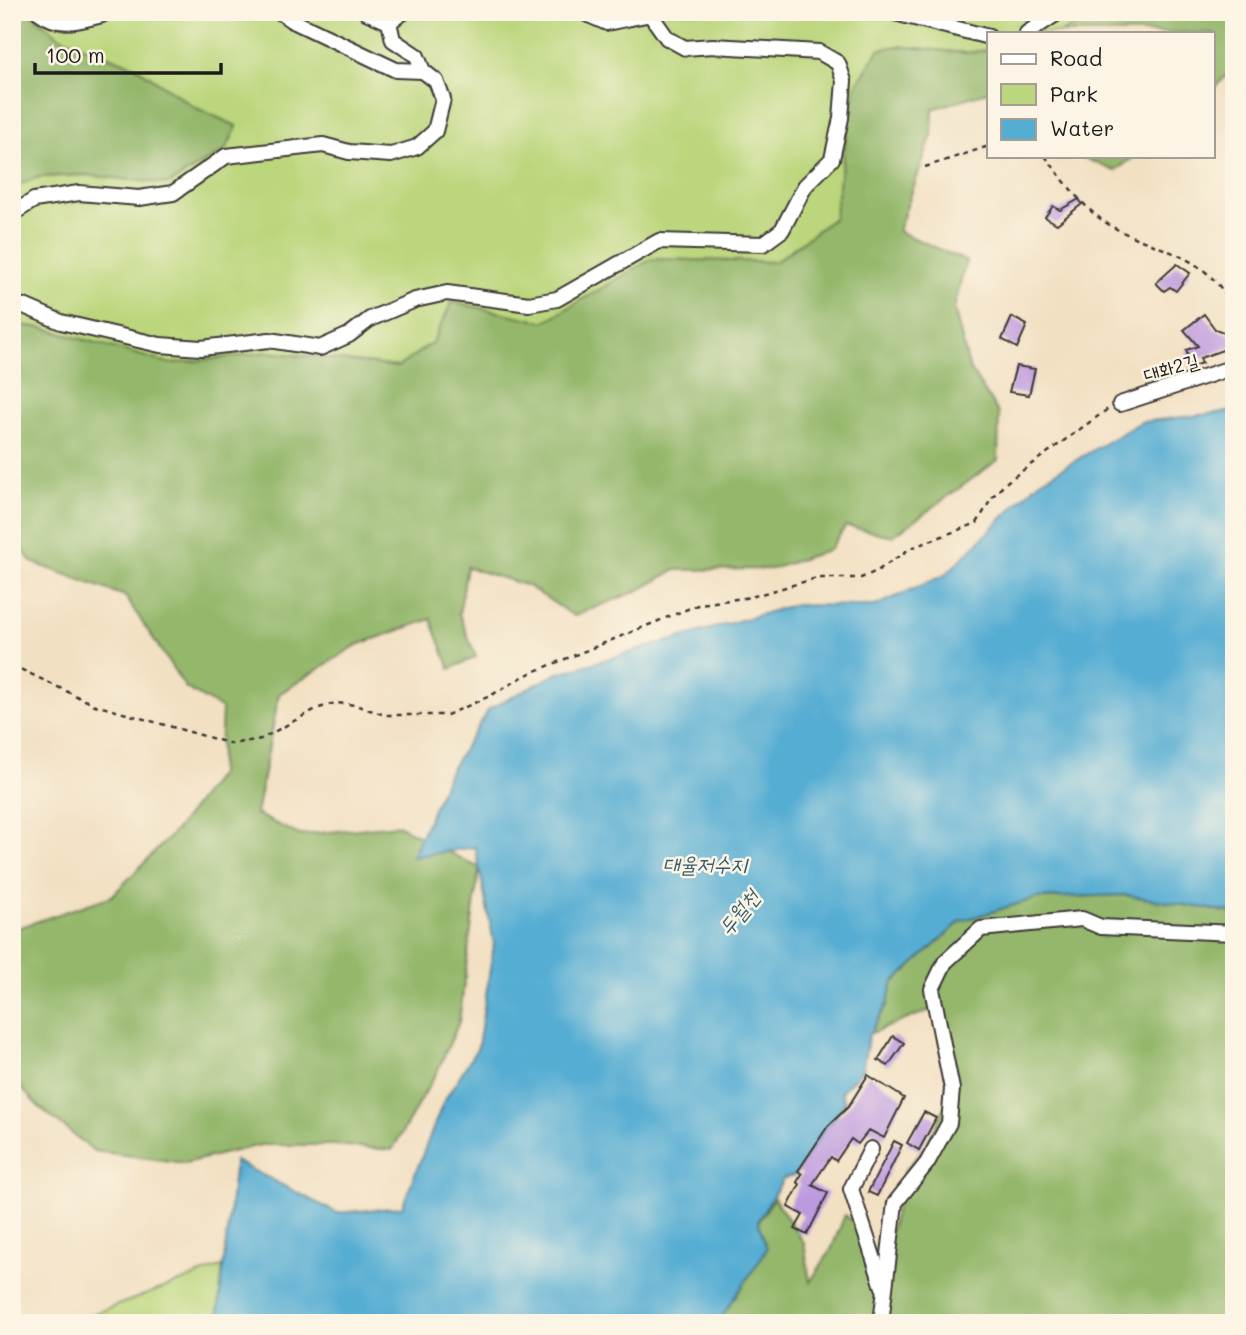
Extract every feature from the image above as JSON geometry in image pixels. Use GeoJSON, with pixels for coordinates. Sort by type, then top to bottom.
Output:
{"type":"FeatureCollection","features":[{"type":"Feature","properties":{"kind":"street"},"geometry":{"type":"LineString","coordinates":[[39,12],[52,22],[70,23],[102,15],[103,12]]}},
{"type":"Feature","properties":{"kind":"street"},"geometry":{"type":"LineString","coordinates":[[280,12],[290,20],[396,70],[423,71]]}},
{"type":"Feature","properties":{"kind":"street"},"geometry":{"type":"LineString","coordinates":[[366,12],[389,22]]}},
{"type":"Feature","properties":{"kind":"street"},"geometry":{"type":"LineString","coordinates":[[389,22],[404,12]]}},
{"type":"Feature","properties":{"kind":"street"},"geometry":{"type":"LineString","coordinates":[[12,305],[24,306],[61,322],[160,345],[201,348],[269,340],[320,348],[349,335],[370,319],[415,300],[447,293],[529,304],[557,299],[659,241],[763,244],[782,230],[805,186],[832,159],[841,118],[844,81],[838,63],[818,52],[713,46],[685,48],[667,38],[654,13],[607,23],[582,12]]}},
{"type":"Feature","properties":{"kind":"street"},"geometry":{"type":"LineString","coordinates":[[891,12],[987,36]]}},
{"type":"Feature","properties":{"kind":"street"},"geometry":{"type":"LineString","coordinates":[[1029,32],[1059,12]]}},
{"type":"Feature","properties":{"kind":"street"},"geometry":{"type":"LineString","coordinates":[[12,214],[34,201],[79,193],[139,198],[173,194],[226,156],[323,145],[349,152],[391,155],[417,148],[435,131],[443,99],[436,81],[423,71],[417,56],[393,40],[389,22]]}},
{"type":"Feature","properties":{"kind":"street","name":"대화2길"},"geometry":{"type":"LineString","coordinates":[[1120,404],[1234,367]]}},
{"type":"Feature","properties":{"kind":"street"},"geometry":{"type":"LineString","coordinates":[[881,1323],[895,1203],[928,1163],[949,1124],[952,1089],[932,989],[945,962],[981,929],[1082,919],[1101,928],[1234,933]]}},
{"type":"Feature","properties":{"kind":"street"},"geometry":{"type":"LineString","coordinates":[[871,1149],[850,1189],[885,1292]]}},
{"type":"Feature","properties":{"kind":"path"},"geometry":{"type":"LineString","coordinates":[[925,167],[987,147]]}},
{"type":"Feature","properties":{"kind":"path"},"geometry":{"type":"LineString","coordinates":[[1047,158],[1078,198],[1102,220],[1140,243],[1192,263],[1211,276],[1234,307]]}},
{"type":"Feature","properties":{"kind":"path"},"geometry":{"type":"LineString","coordinates":[[12,666],[95,705],[232,744],[261,739],[316,709],[335,703],[355,705],[385,715],[447,715],[506,688],[526,675],[700,604],[751,597],[817,578],[861,578],[877,571],[911,548],[978,523],[993,496],[1008,481],[1100,412],[1120,404]]}},
{"type":"Feature","properties":{"kind":"green space"},"geometry":{"type":"Polygon","coordinates":[[[12,12],[29,12],[60,37],[136,67],[196,108],[237,126],[226,149],[169,184],[86,175],[39,177],[12,187],[12,12]]]}},
{"type":"Feature","properties":{"kind":"green space"},"geometry":{"type":"Polygon","coordinates":[[[29,12],[1097,12],[1063,32],[987,32],[987,50],[965,53],[897,46],[855,87],[834,218],[775,262],[652,259],[544,322],[452,302],[433,342],[398,367],[269,352],[171,364],[42,328],[12,324],[12,187],[39,177],[86,175],[169,184],[226,149],[237,127],[196,108],[136,67],[60,37],[29,12]]]}},
{"type":"Feature","properties":{"kind":"green space"},"geometry":{"type":"Polygon","coordinates":[[[1097,12],[1234,12],[1234,68],[1214,88],[1214,32],[1063,32],[1097,12]]]}},
{"type":"Feature","properties":{"kind":"green space"},"geometry":{"type":"Polygon","coordinates":[[[897,46],[965,53],[987,50],[987,92],[933,109],[932,135],[898,231],[966,261],[954,308],[969,367],[999,414],[998,460],[893,536],[846,526],[829,550],[772,569],[675,570],[637,591],[574,616],[528,586],[467,567],[459,614],[476,657],[450,669],[431,619],[357,645],[279,694],[256,814],[299,835],[398,825],[479,868],[459,1022],[438,1070],[392,1150],[335,1145],[260,1145],[185,1163],[94,1151],[38,1106],[12,1078],[12,930],[112,896],[176,830],[219,774],[222,709],[186,688],[125,596],[31,562],[12,533],[12,324],[42,328],[171,364],[269,352],[398,367],[433,342],[452,302],[544,322],[652,259],[775,262],[834,218],[855,87],[879,50],[897,46]]]}},
{"type":"Feature","properties":{"kind":"green space"},"geometry":{"type":"Polygon","coordinates":[[[1085,158],[1132,158],[1115,171],[1085,158]]]}},
{"type":"Feature","properties":{"kind":"green space"},"geometry":{"type":"Polygon","coordinates":[[[1125,895],[1234,913],[1234,1323],[718,1323],[758,1222],[774,1198],[804,1243],[810,1282],[831,1250],[845,1215],[857,1225],[879,1278],[905,1170],[927,1145],[943,1110],[956,1071],[941,1006],[869,1034],[887,1005],[893,983],[961,921],[1037,898],[1125,895]]]}},
{"type":"Feature","properties":{"kind":"green space"},"geometry":{"type":"Polygon","coordinates":[[[223,1266],[217,1323],[69,1323],[223,1266]]]}},
{"type":"Feature","properties":{"kind":"water","name":"대율저수지"},"geometry":{"type":"Polygon","coordinates":[[[1234,411],[1234,913],[1125,895],[1037,898],[961,921],[893,983],[887,1005],[869,1034],[862,1070],[841,1092],[845,1102],[794,1176],[783,1179],[758,1221],[767,1249],[718,1323],[217,1323],[235,1161],[337,1213],[402,1207],[443,1103],[478,1047],[494,943],[475,847],[412,857],[449,772],[489,709],[556,674],[793,605],[875,606],[945,575],[1039,482],[1141,422],[1234,411]]]}},
{"type":"Feature","properties":{"kind":"building"},"geometry":{"type":"Polygon","coordinates":[[[1079,199],[1082,204],[1057,224],[1045,217],[1053,206],[1060,210],[1079,199]]]}},
{"type":"Feature","properties":{"kind":"building"},"geometry":{"type":"Polygon","coordinates":[[[1177,264],[1190,273],[1176,291],[1170,287],[1164,291],[1156,283],[1177,264]]]}},
{"type":"Feature","properties":{"kind":"building"},"geometry":{"type":"Polygon","coordinates":[[[1204,314],[1215,329],[1234,336],[1234,346],[1200,358],[1202,363],[1191,367],[1186,350],[1198,346],[1184,330],[1204,314]]]}},
{"type":"Feature","properties":{"kind":"building"},"geometry":{"type":"Polygon","coordinates":[[[1012,317],[1027,325],[1017,348],[1002,339],[1012,317]]]}},
{"type":"Feature","properties":{"kind":"building"},"geometry":{"type":"Polygon","coordinates":[[[1016,366],[1035,369],[1029,395],[1009,392],[1016,366]]]}},
{"type":"Feature","properties":{"kind":"building"},"geometry":{"type":"Polygon","coordinates":[[[893,1036],[904,1043],[888,1066],[878,1060],[893,1036]]]}},
{"type":"Feature","properties":{"kind":"building"},"geometry":{"type":"Polygon","coordinates":[[[868,1075],[904,1098],[884,1138],[869,1130],[858,1144],[851,1139],[836,1161],[831,1157],[812,1185],[828,1193],[807,1235],[795,1229],[803,1215],[788,1207],[800,1184],[797,1182],[802,1174],[798,1171],[828,1126],[848,1107],[868,1075]]]}},
{"type":"Feature","properties":{"kind":"building"},"geometry":{"type":"Polygon","coordinates":[[[924,1112],[936,1118],[919,1150],[907,1143],[924,1112]]]}},
{"type":"Feature","properties":{"kind":"building"},"geometry":{"type":"Polygon","coordinates":[[[894,1141],[902,1145],[877,1196],[868,1192],[894,1141]]]}},
{"type":"Feature","properties":{"kind":"water label","name":"두월천"},"geometry":{"type":"Point","coordinates":[738,912]}}]}
